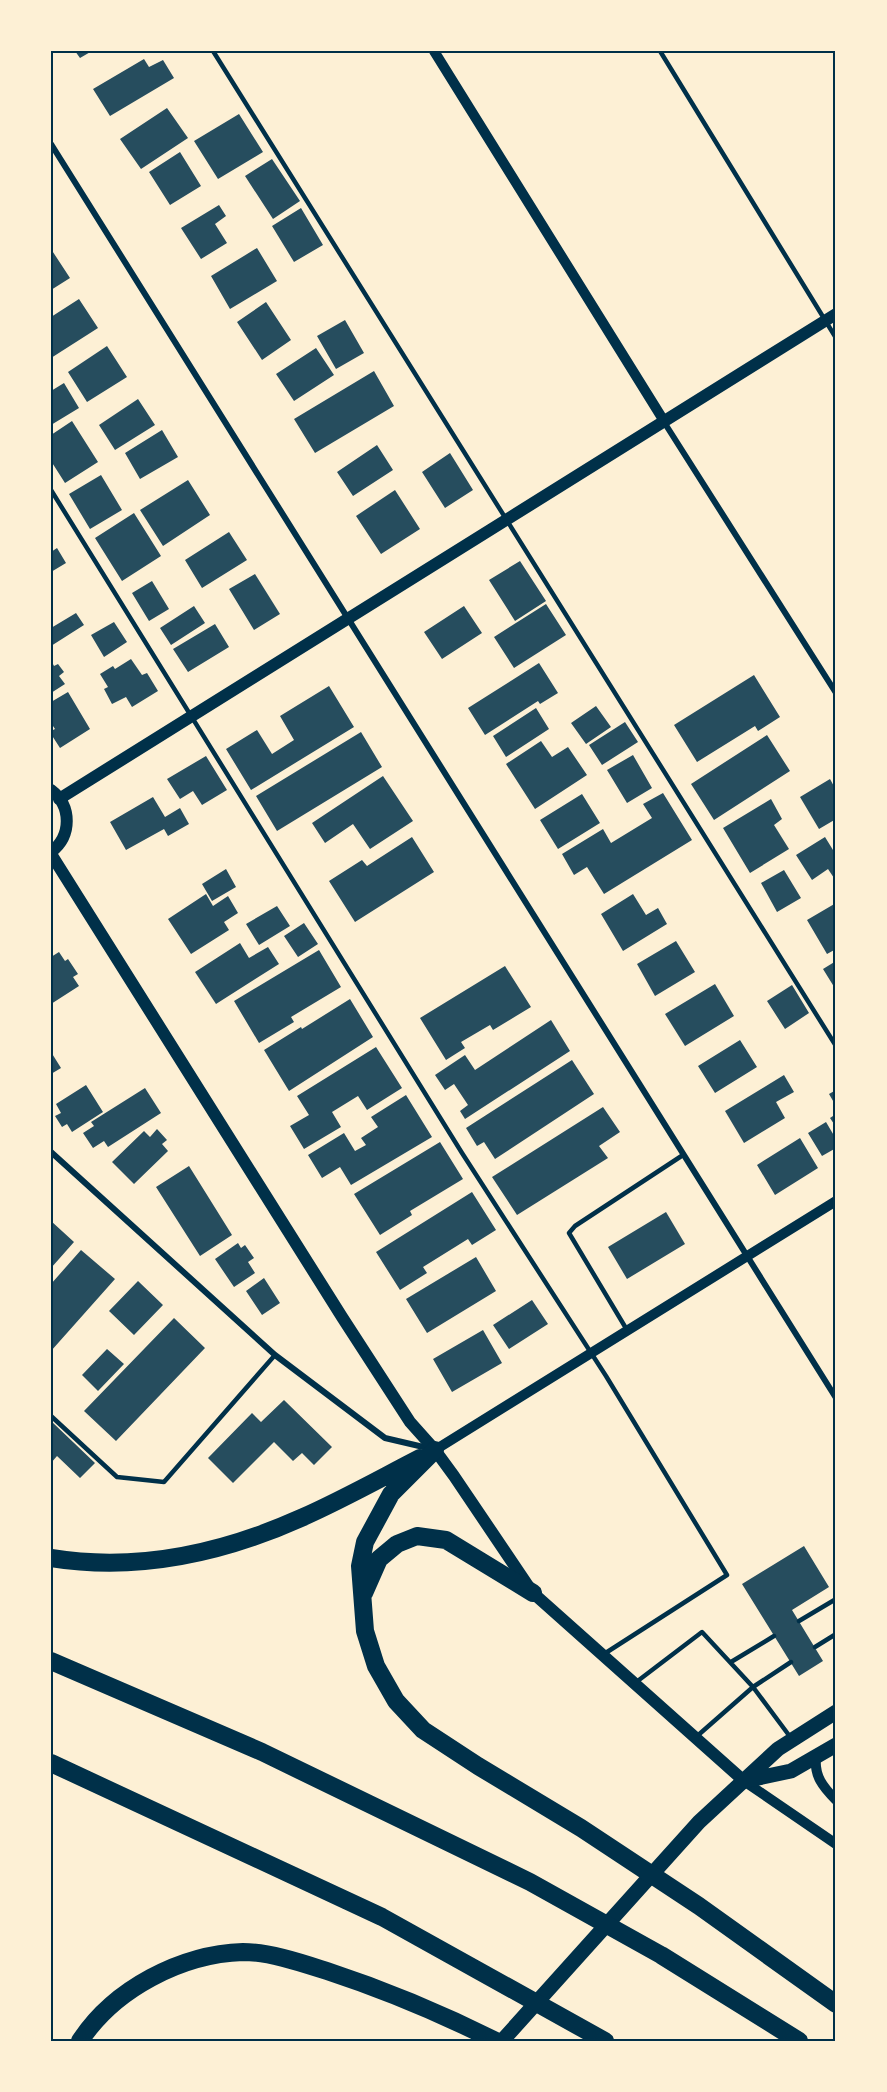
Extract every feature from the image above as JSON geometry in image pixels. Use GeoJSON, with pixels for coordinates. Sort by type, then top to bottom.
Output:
{"type":"FeatureCollection","features":[{"type":"Feature","properties":{"kind":"highway"},"geometry":{"type":"LineString","coordinates":[[51,1558],[73,1562],[138,1563],[191,1555],[240,1542],[302,1518],[435,1450]]}},
{"type":"Feature","properties":{"kind":"highway"},"geometry":{"type":"LineString","coordinates":[[435,1450],[391,1494],[365,1542],[360,1566],[365,1631],[376,1666],[396,1701],[423,1730],[591,1834],[699,1906],[836,2004]]}},
{"type":"Feature","properties":{"kind":"highway"},"geometry":{"type":"LineString","coordinates":[[363,1597],[379,1559],[397,1544],[417,1536],[446,1540],[532,1593]]}},
{"type":"Feature","properties":{"kind":"highway"},"geometry":{"type":"LineString","coordinates":[[51,1661],[262,1752],[530,1882],[661,1955],[799,2041]]}},
{"type":"Feature","properties":{"kind":"highway"},"geometry":{"type":"LineString","coordinates":[[51,1763],[382,1917],[605,2041]]}},
{"type":"Feature","properties":{"kind":"highway"},"geometry":{"type":"LineString","coordinates":[[80,2041],[88,2029],[120,1997],[159,1974],[198,1959],[244,1952],[291,1959],[368,1985],[496,2041]]}},
{"type":"Feature","properties":{"kind":"main road"},"geometry":{"type":"LineString","coordinates":[[744,1782],[532,1593],[435,1450],[410,1422],[51,853],[62,840],[67,829],[64,805],[55,795],[190,717],[830,317]]}},
{"type":"Feature","properties":{"kind":"main road"},"geometry":{"type":"LineString","coordinates":[[502,2041],[699,1822],[778,1749],[836,1712]]}},
{"type":"Feature","properties":{"kind":"main road"},"geometry":{"type":"LineString","coordinates":[[744,1782],[791,1772],[836,1745]]}},
{"type":"Feature","properties":{"kind":"street"},"geometry":{"type":"LineString","coordinates":[[434,51],[836,693]]}},
{"type":"Feature","properties":{"kind":"street"},"geometry":{"type":"LineString","coordinates":[[51,144],[836,1398]]}},
{"type":"Feature","properties":{"kind":"street"},"geometry":{"type":"LineString","coordinates":[[51,1152],[275,1355],[385,1438],[435,1450],[836,1201]]}},
{"type":"Feature","properties":{"kind":"street"},"geometry":{"type":"LineString","coordinates":[[816,1757],[815,1770],[819,1782],[836,1800]]}},
{"type":"Feature","properties":{"kind":"street"},"geometry":{"type":"LineString","coordinates":[[744,1782],[836,1844]]}},
{"type":"Feature","properties":{"kind":"lane"},"geometry":{"type":"LineString","coordinates":[[213,51],[836,1046]]}},
{"type":"Feature","properties":{"kind":"lane"},"geometry":{"type":"LineString","coordinates":[[660,51],[830,317],[836,338]]}},
{"type":"Feature","properties":{"kind":"lane"},"geometry":{"type":"LineString","coordinates":[[51,490],[462,1153],[592,1353],[727,1575],[602,1656]]}},
{"type":"Feature","properties":{"kind":"lane"},"geometry":{"type":"LineString","coordinates":[[627,1331],[575,1247],[569,1233],[575,1226],[683,1155]]}},
{"type":"Feature","properties":{"kind":"lane"},"geometry":{"type":"LineString","coordinates":[[51,1416],[117,1477],[164,1482],[275,1355]]}},
{"type":"Feature","properties":{"kind":"lane"},"geometry":{"type":"LineString","coordinates":[[799,1621],[836,1599]]}},
{"type":"Feature","properties":{"kind":"lane"},"geometry":{"type":"LineString","coordinates":[[634,1684],[702,1632],[753,1687],[792,1740]]}},
{"type":"Feature","properties":{"kind":"lane"},"geometry":{"type":"LineString","coordinates":[[815,1647],[836,1634]]}},
{"type":"Feature","properties":{"kind":"lane"},"geometry":{"type":"LineString","coordinates":[[730,1662],[774,1636]]}},
{"type":"Feature","properties":{"kind":"lane"},"geometry":{"type":"LineString","coordinates":[[694,1738],[753,1687],[791,1662]]}},
{"type":"Feature","properties":{"kind":"building"},"geometry":{"type":"Polygon","coordinates":[[[75,51],[92,51],[80,58],[75,51]]]}},
{"type":"Feature","properties":{"kind":"building"},"geometry":{"type":"Polygon","coordinates":[[[144,59],[149,67],[163,60],[174,78],[110,116],[93,89],[144,59]]]}},
{"type":"Feature","properties":{"kind":"building"},"geometry":{"type":"Polygon","coordinates":[[[167,108],[188,138],[141,169],[120,139],[167,108]]]}},
{"type":"Feature","properties":{"kind":"building"},"geometry":{"type":"Polygon","coordinates":[[[239,114],[263,152],[218,179],[194,141],[239,114]]]}},
{"type":"Feature","properties":{"kind":"building"},"geometry":{"type":"Polygon","coordinates":[[[180,152],[201,186],[170,205],[149,172],[180,152]]]}},
{"type":"Feature","properties":{"kind":"building"},"geometry":{"type":"Polygon","coordinates":[[[272,159],[300,201],[273,219],[245,176],[272,159]]]}},
{"type":"Feature","properties":{"kind":"building"},"geometry":{"type":"Polygon","coordinates":[[[219,205],[226,216],[215,224],[227,243],[201,259],[181,228],[219,205]]]}},
{"type":"Feature","properties":{"kind":"building"},"geometry":{"type":"Polygon","coordinates":[[[301,208],[323,245],[294,262],[272,226],[301,208]]]}},
{"type":"Feature","properties":{"kind":"building"},"geometry":{"type":"Polygon","coordinates":[[[257,248],[277,281],[230,309],[211,276],[257,248]]]}},
{"type":"Feature","properties":{"kind":"building"},"geometry":{"type":"Polygon","coordinates":[[[51,249],[70,278],[51,290],[51,249]]]}},
{"type":"Feature","properties":{"kind":"building"},"geometry":{"type":"Polygon","coordinates":[[[79,299],[98,328],[51,358],[51,317],[79,299]]]}},
{"type":"Feature","properties":{"kind":"building"},"geometry":{"type":"Polygon","coordinates":[[[266,302],[291,340],[262,360],[237,322],[266,302]]]}},
{"type":"Feature","properties":{"kind":"building"},"geometry":{"type":"Polygon","coordinates":[[[345,320],[364,353],[336,369],[317,336],[345,320]]]}},
{"type":"Feature","properties":{"kind":"building"},"geometry":{"type":"Polygon","coordinates":[[[107,346],[127,377],[87,402],[68,372],[107,346]]]}},
{"type":"Feature","properties":{"kind":"building"},"geometry":{"type":"Polygon","coordinates":[[[316,348],[334,375],[294,401],[276,374],[316,348]]]}},
{"type":"Feature","properties":{"kind":"building"},"geometry":{"type":"Polygon","coordinates":[[[374,371],[394,406],[315,453],[294,419],[374,371]]]}},
{"type":"Feature","properties":{"kind":"building"},"geometry":{"type":"Polygon","coordinates":[[[64,383],[79,408],[51,425],[51,391],[64,383]]]}},
{"type":"Feature","properties":{"kind":"building"},"geometry":{"type":"Polygon","coordinates":[[[138,399],[155,425],[115,450],[99,425],[138,399]]]}},
{"type":"Feature","properties":{"kind":"building"},"geometry":{"type":"Polygon","coordinates":[[[72,421],[98,462],[65,483],[51,461],[51,435],[72,421]]]}},
{"type":"Feature","properties":{"kind":"building"},"geometry":{"type":"Polygon","coordinates":[[[162,430],[178,457],[140,479],[125,453],[162,430]]]}},
{"type":"Feature","properties":{"kind":"building"},"geometry":{"type":"Polygon","coordinates":[[[377,445],[393,470],[353,496],[337,472],[377,445]]]}},
{"type":"Feature","properties":{"kind":"building"},"geometry":{"type":"Polygon","coordinates":[[[450,453],[473,490],[445,508],[422,472],[450,453]]]}},
{"type":"Feature","properties":{"kind":"building"},"geometry":{"type":"Polygon","coordinates":[[[101,475],[122,510],[90,529],[69,494],[101,475]]]}},
{"type":"Feature","properties":{"kind":"building"},"geometry":{"type":"Polygon","coordinates":[[[188,480],[210,515],[163,546],[140,510],[188,480]]]}},
{"type":"Feature","properties":{"kind":"building"},"geometry":{"type":"Polygon","coordinates":[[[395,490],[420,529],[381,554],[356,516],[395,490]]]}},
{"type":"Feature","properties":{"kind":"building"},"geometry":{"type":"Polygon","coordinates":[[[134,513],[161,556],[122,581],[95,538],[134,513]]]}},
{"type":"Feature","properties":{"kind":"building"},"geometry":{"type":"Polygon","coordinates":[[[229,532],[247,560],[202,588],[185,560],[229,532]]]}},
{"type":"Feature","properties":{"kind":"building"},"geometry":{"type":"Polygon","coordinates":[[[57,548],[66,563],[51,572],[51,552],[57,548]]]}},
{"type":"Feature","properties":{"kind":"building"},"geometry":{"type":"Polygon","coordinates":[[[520,561],[546,601],[515,621],[489,580],[520,561]]]}},
{"type":"Feature","properties":{"kind":"building"},"geometry":{"type":"Polygon","coordinates":[[[255,574],[280,614],[254,630],[229,589],[255,574]]]}},
{"type":"Feature","properties":{"kind":"building"},"geometry":{"type":"Polygon","coordinates":[[[152,581],[169,609],[149,621],[132,593],[152,581]]]}},
{"type":"Feature","properties":{"kind":"building"},"geometry":{"type":"Polygon","coordinates":[[[546,604],[566,635],[514,668],[494,637],[546,604]]]}},
{"type":"Feature","properties":{"kind":"building"},"geometry":{"type":"Polygon","coordinates":[[[194,606],[205,623],[171,645],[160,628],[194,606]]]}},
{"type":"Feature","properties":{"kind":"building"},"geometry":{"type":"Polygon","coordinates":[[[464,606],[482,633],[442,659],[424,632],[464,606]]]}},
{"type":"Feature","properties":{"kind":"building"},"geometry":{"type":"Polygon","coordinates":[[[76,613],[84,625],[51,646],[51,628],[76,613]]]}},
{"type":"Feature","properties":{"kind":"building"},"geometry":{"type":"Polygon","coordinates":[[[114,622],[127,642],[104,657],[91,635],[114,622]]]}},
{"type":"Feature","properties":{"kind":"building"},"geometry":{"type":"Polygon","coordinates":[[[215,624],[229,647],[188,672],[173,649],[215,624]]]}},
{"type":"Feature","properties":{"kind":"building"},"geometry":{"type":"Polygon","coordinates":[[[131,659],[142,675],[147,673],[158,691],[132,707],[126,697],[112,704],[104,689],[108,687],[100,674],[113,666],[115,669],[131,659]]]}},
{"type":"Feature","properties":{"kind":"building"},"geometry":{"type":"Polygon","coordinates":[[[51,660],[54,666],[58,664],[64,672],[59,676],[65,684],[51,693],[51,660]]]}},
{"type":"Feature","properties":{"kind":"building"},"geometry":{"type":"Polygon","coordinates":[[[539,663],[558,693],[540,704],[538,701],[485,735],[468,708],[539,663]]]}},
{"type":"Feature","properties":{"kind":"building"},"geometry":{"type":"Polygon","coordinates":[[[754,675],[780,717],[758,731],[755,726],[697,762],[674,725],[754,675]]]}},
{"type":"Feature","properties":{"kind":"building"},"geometry":{"type":"Polygon","coordinates":[[[329,686],[354,727],[251,790],[226,749],[257,730],[272,754],[294,740],[280,716],[329,686]]]}},
{"type":"Feature","properties":{"kind":"building"},"geometry":{"type":"Polygon","coordinates":[[[68,692],[90,729],[60,748],[51,734],[51,731],[55,729],[51,723],[51,702],[68,692]]]}},
{"type":"Feature","properties":{"kind":"building"},"geometry":{"type":"Polygon","coordinates":[[[596,706],[611,727],[586,744],[571,723],[596,706]]]}},
{"type":"Feature","properties":{"kind":"building"},"geometry":{"type":"Polygon","coordinates":[[[536,708],[549,729],[506,757],[493,736],[536,708]]]}},
{"type":"Feature","properties":{"kind":"building"},"geometry":{"type":"Polygon","coordinates":[[[625,722],[638,742],[602,765],[589,745],[625,722]]]}},
{"type":"Feature","properties":{"kind":"building"},"geometry":{"type":"Polygon","coordinates":[[[361,732],[382,767],[277,831],[256,796],[361,732]]]}},
{"type":"Feature","properties":{"kind":"building"},"geometry":{"type":"Polygon","coordinates":[[[767,735],[790,771],[714,820],[691,784],[767,735]]]}},
{"type":"Feature","properties":{"kind":"building"},"geometry":{"type":"Polygon","coordinates":[[[541,741],[552,757],[568,747],[587,775],[535,809],[506,764],[541,741]]]}},
{"type":"Feature","properties":{"kind":"building"},"geometry":{"type":"Polygon","coordinates":[[[633,755],[652,788],[627,803],[607,770],[633,755]]]}},
{"type":"Feature","properties":{"kind":"building"},"geometry":{"type":"Polygon","coordinates":[[[206,756],[227,790],[202,805],[193,791],[180,799],[167,779],[206,756]]]}},
{"type":"Feature","properties":{"kind":"building"},"geometry":{"type":"Polygon","coordinates":[[[383,776],[413,821],[370,849],[353,824],[325,843],[312,823],[383,776]]]}},
{"type":"Feature","properties":{"kind":"building"},"geometry":{"type":"Polygon","coordinates":[[[830,779],[836,790],[836,819],[819,829],[800,797],[830,779]]]}},
{"type":"Feature","properties":{"kind":"building"},"geometry":{"type":"Polygon","coordinates":[[[663,793],[692,840],[604,894],[587,867],[574,875],[562,854],[603,829],[611,843],[652,818],[643,804],[663,793]]]}},
{"type":"Feature","properties":{"kind":"building"},"geometry":{"type":"Polygon","coordinates":[[[582,794],[600,823],[558,849],[540,820],[582,794]]]}},
{"type":"Feature","properties":{"kind":"building"},"geometry":{"type":"Polygon","coordinates":[[[153,797],[165,817],[180,808],[189,824],[168,836],[164,829],[126,850],[110,822],[153,797]]]}},
{"type":"Feature","properties":{"kind":"building"},"geometry":{"type":"Polygon","coordinates":[[[771,799],[782,819],[774,825],[789,849],[750,873],[723,828],[771,799]]]}},
{"type":"Feature","properties":{"kind":"building"},"geometry":{"type":"Polygon","coordinates":[[[412,837],[434,872],[355,922],[329,881],[362,860],[367,866],[412,837]]]}},
{"type":"Feature","properties":{"kind":"building"},"geometry":{"type":"Polygon","coordinates":[[[825,837],[833,850],[836,849],[836,881],[828,869],[812,880],[796,855],[825,837]]]}},
{"type":"Feature","properties":{"kind":"building"},"geometry":{"type":"Polygon","coordinates":[[[226,869],[236,887],[212,901],[202,884],[226,869]]]}},
{"type":"Feature","properties":{"kind":"building"},"geometry":{"type":"Polygon","coordinates":[[[784,870],[801,898],[777,912],[761,883],[784,870]]]}},
{"type":"Feature","properties":{"kind":"building"},"geometry":{"type":"Polygon","coordinates":[[[206,894],[213,906],[228,896],[238,913],[224,922],[229,930],[191,954],[168,919],[206,894]]]}},
{"type":"Feature","properties":{"kind":"building"},"geometry":{"type":"Polygon","coordinates":[[[633,894],[646,915],[658,908],[667,924],[623,951],[601,914],[633,894]]]}},
{"type":"Feature","properties":{"kind":"building"},"geometry":{"type":"Polygon","coordinates":[[[836,903],[836,949],[827,954],[807,920],[836,903]]]}},
{"type":"Feature","properties":{"kind":"building"},"geometry":{"type":"Polygon","coordinates":[[[277,906],[290,926],[259,945],[246,924],[277,906]]]}},
{"type":"Feature","properties":{"kind":"building"},"geometry":{"type":"Polygon","coordinates":[[[304,923],[318,944],[298,957],[284,936],[304,923]]]}},
{"type":"Feature","properties":{"kind":"building"},"geometry":{"type":"Polygon","coordinates":[[[676,941],[695,972],[655,996],[637,964],[676,941]]]}},
{"type":"Feature","properties":{"kind":"building"},"geometry":{"type":"Polygon","coordinates":[[[240,943],[249,958],[268,947],[279,964],[216,1004],[195,972],[240,943]]]}},
{"type":"Feature","properties":{"kind":"building"},"geometry":{"type":"Polygon","coordinates":[[[319,950],[341,987],[291,1017],[294,1022],[259,1043],[234,1001],[319,950]]]}},
{"type":"Feature","properties":{"kind":"building"},"geometry":{"type":"Polygon","coordinates":[[[59,952],[65,961],[68,959],[78,974],[73,977],[79,986],[51,1004],[51,957],[59,952]]]}},
{"type":"Feature","properties":{"kind":"building"},"geometry":{"type":"Polygon","coordinates":[[[836,961],[836,990],[823,969],[836,961]]]}},
{"type":"Feature","properties":{"kind":"building"},"geometry":{"type":"Polygon","coordinates":[[[505,966],[531,1007],[493,1030],[490,1025],[461,1042],[465,1048],[446,1060],[420,1018],[505,966]]]}},
{"type":"Feature","properties":{"kind":"building"},"geometry":{"type":"Polygon","coordinates":[[[715,984],[734,1016],[685,1046],[665,1014],[715,984]]]}},
{"type":"Feature","properties":{"kind":"building"},"geometry":{"type":"Polygon","coordinates":[[[792,985],[809,1013],[785,1029],[767,1001],[792,985]]]}},
{"type":"Feature","properties":{"kind":"building"},"geometry":{"type":"Polygon","coordinates":[[[350,999],[373,1037],[289,1091],[264,1050],[350,999]]]}},
{"type":"Feature","properties":{"kind":"building"},"geometry":{"type":"Polygon","coordinates":[[[551,1020],[570,1051],[465,1119],[460,1111],[468,1105],[454,1084],[445,1090],[435,1075],[465,1055],[475,1070],[551,1020]]]}},
{"type":"Feature","properties":{"kind":"building"},"geometry":{"type":"Polygon","coordinates":[[[740,1040],[757,1067],[715,1093],[698,1066],[740,1040]]]}},
{"type":"Feature","properties":{"kind":"building"},"geometry":{"type":"Polygon","coordinates":[[[376,1047],[402,1088],[367,1110],[358,1096],[332,1112],[341,1127],[304,1149],[290,1126],[309,1115],[297,1096],[376,1047]]]}},
{"type":"Feature","properties":{"kind":"building"},"geometry":{"type":"Polygon","coordinates":[[[51,1052],[61,1068],[51,1074],[51,1052]]]}},
{"type":"Feature","properties":{"kind":"building"},"geometry":{"type":"Polygon","coordinates":[[[572,1060],[594,1094],[495,1159],[484,1142],[477,1146],[466,1128],[572,1060]]]}},
{"type":"Feature","properties":{"kind":"building"},"geometry":{"type":"Polygon","coordinates":[[[784,1075],[794,1092],[776,1102],[785,1118],[744,1143],[725,1111],[784,1075]]]}},
{"type":"Feature","properties":{"kind":"building"},"geometry":{"type":"Polygon","coordinates":[[[86,1085],[103,1112],[72,1132],[67,1124],[62,1127],[55,1116],[61,1113],[56,1104],[86,1085]]]}},
{"type":"Feature","properties":{"kind":"building"},"geometry":{"type":"Polygon","coordinates":[[[145,1088],[161,1113],[108,1147],[104,1141],[93,1148],[83,1133],[94,1126],[91,1122],[145,1088]]]}},
{"type":"Feature","properties":{"kind":"building"},"geometry":{"type":"Polygon","coordinates":[[[836,1090],[836,1106],[829,1094],[836,1090]]]}},
{"type":"Feature","properties":{"kind":"building"},"geometry":{"type":"Polygon","coordinates":[[[406,1095],[432,1137],[351,1185],[340,1167],[322,1178],[308,1155],[344,1133],[355,1151],[366,1145],[361,1138],[378,1127],[371,1117],[406,1095]]]}},
{"type":"Feature","properties":{"kind":"building"},"geometry":{"type":"Polygon","coordinates":[[[603,1107],[620,1132],[599,1146],[608,1158],[517,1215],[492,1177],[603,1107]]]}},
{"type":"Feature","properties":{"kind":"building"},"geometry":{"type":"Polygon","coordinates":[[[836,1114],[836,1127],[830,1118],[836,1114]]]}},
{"type":"Feature","properties":{"kind":"building"},"geometry":{"type":"Polygon","coordinates":[[[826,1122],[836,1139],[836,1148],[822,1156],[808,1133],[826,1122]]]}},
{"type":"Feature","properties":{"kind":"building"},"geometry":{"type":"Polygon","coordinates":[[[157,1129],[167,1140],[162,1144],[168,1151],[134,1184],[112,1162],[144,1131],[150,1137],[157,1129]]]}},
{"type":"Feature","properties":{"kind":"building"},"geometry":{"type":"Polygon","coordinates":[[[800,1138],[818,1168],[775,1195],[757,1165],[800,1138]]]}},
{"type":"Feature","properties":{"kind":"building"},"geometry":{"type":"Polygon","coordinates":[[[440,1142],[463,1179],[410,1211],[412,1215],[380,1235],[354,1194],[440,1142]]]}},
{"type":"Feature","properties":{"kind":"building"},"geometry":{"type":"Polygon","coordinates":[[[189,1166],[232,1235],[200,1256],[156,1187],[189,1166]]]}},
{"type":"Feature","properties":{"kind":"building"},"geometry":{"type":"Polygon","coordinates":[[[472,1192],[496,1230],[472,1245],[468,1239],[423,1267],[427,1273],[400,1290],[376,1252],[472,1192]]]}},
{"type":"Feature","properties":{"kind":"building"},"geometry":{"type":"Polygon","coordinates":[[[666,1212],[685,1244],[627,1279],[608,1247],[666,1212]]]}},
{"type":"Feature","properties":{"kind":"building"},"geometry":{"type":"Polygon","coordinates":[[[51,1221],[74,1242],[51,1268],[51,1221]]]}},
{"type":"Feature","properties":{"kind":"building"},"geometry":{"type":"Polygon","coordinates":[[[238,1243],[241,1248],[245,1245],[254,1258],[248,1262],[255,1273],[234,1287],[215,1259],[238,1243]]]}},
{"type":"Feature","properties":{"kind":"building"},"geometry":{"type":"Polygon","coordinates":[[[81,1250],[115,1279],[51,1351],[51,1284],[81,1250]]]}},
{"type":"Feature","properties":{"kind":"building"},"geometry":{"type":"Polygon","coordinates":[[[476,1257],[496,1291],[427,1333],[406,1299],[476,1257]]]}},
{"type":"Feature","properties":{"kind":"building"},"geometry":{"type":"Polygon","coordinates":[[[264,1278],[280,1303],[262,1315],[246,1291],[264,1278]]]}},
{"type":"Feature","properties":{"kind":"building"},"geometry":{"type":"Polygon","coordinates":[[[138,1281],[163,1305],[134,1335],[109,1311],[138,1281]]]}},
{"type":"Feature","properties":{"kind":"building"},"geometry":{"type":"Polygon","coordinates":[[[532,1300],[548,1324],[509,1349],[493,1325],[532,1300]]]}},
{"type":"Feature","properties":{"kind":"building"},"geometry":{"type":"Polygon","coordinates":[[[174,1318],[205,1348],[116,1441],[84,1411],[174,1318]]]}},
{"type":"Feature","properties":{"kind":"building"},"geometry":{"type":"Polygon","coordinates":[[[483,1330],[502,1363],[452,1392],[433,1359],[483,1330]]]}},
{"type":"Feature","properties":{"kind":"building"},"geometry":{"type":"Polygon","coordinates":[[[107,1349],[124,1364],[98,1391],[82,1375],[107,1349]]]}},
{"type":"Feature","properties":{"kind":"building"},"geometry":{"type":"Polygon","coordinates":[[[284,1400],[332,1447],[314,1465],[302,1453],[293,1461],[274,1442],[233,1483],[208,1458],[252,1413],[261,1422],[284,1400]]]}},
{"type":"Feature","properties":{"kind":"building"},"geometry":{"type":"Polygon","coordinates":[[[51,1421],[95,1463],[80,1478],[57,1456],[51,1463],[51,1421]]]}},
{"type":"Feature","properties":{"kind":"building"},"geometry":{"type":"Polygon","coordinates":[[[804,1546],[829,1587],[792,1610],[823,1661],[799,1676],[742,1584],[804,1546]]]}}]}
